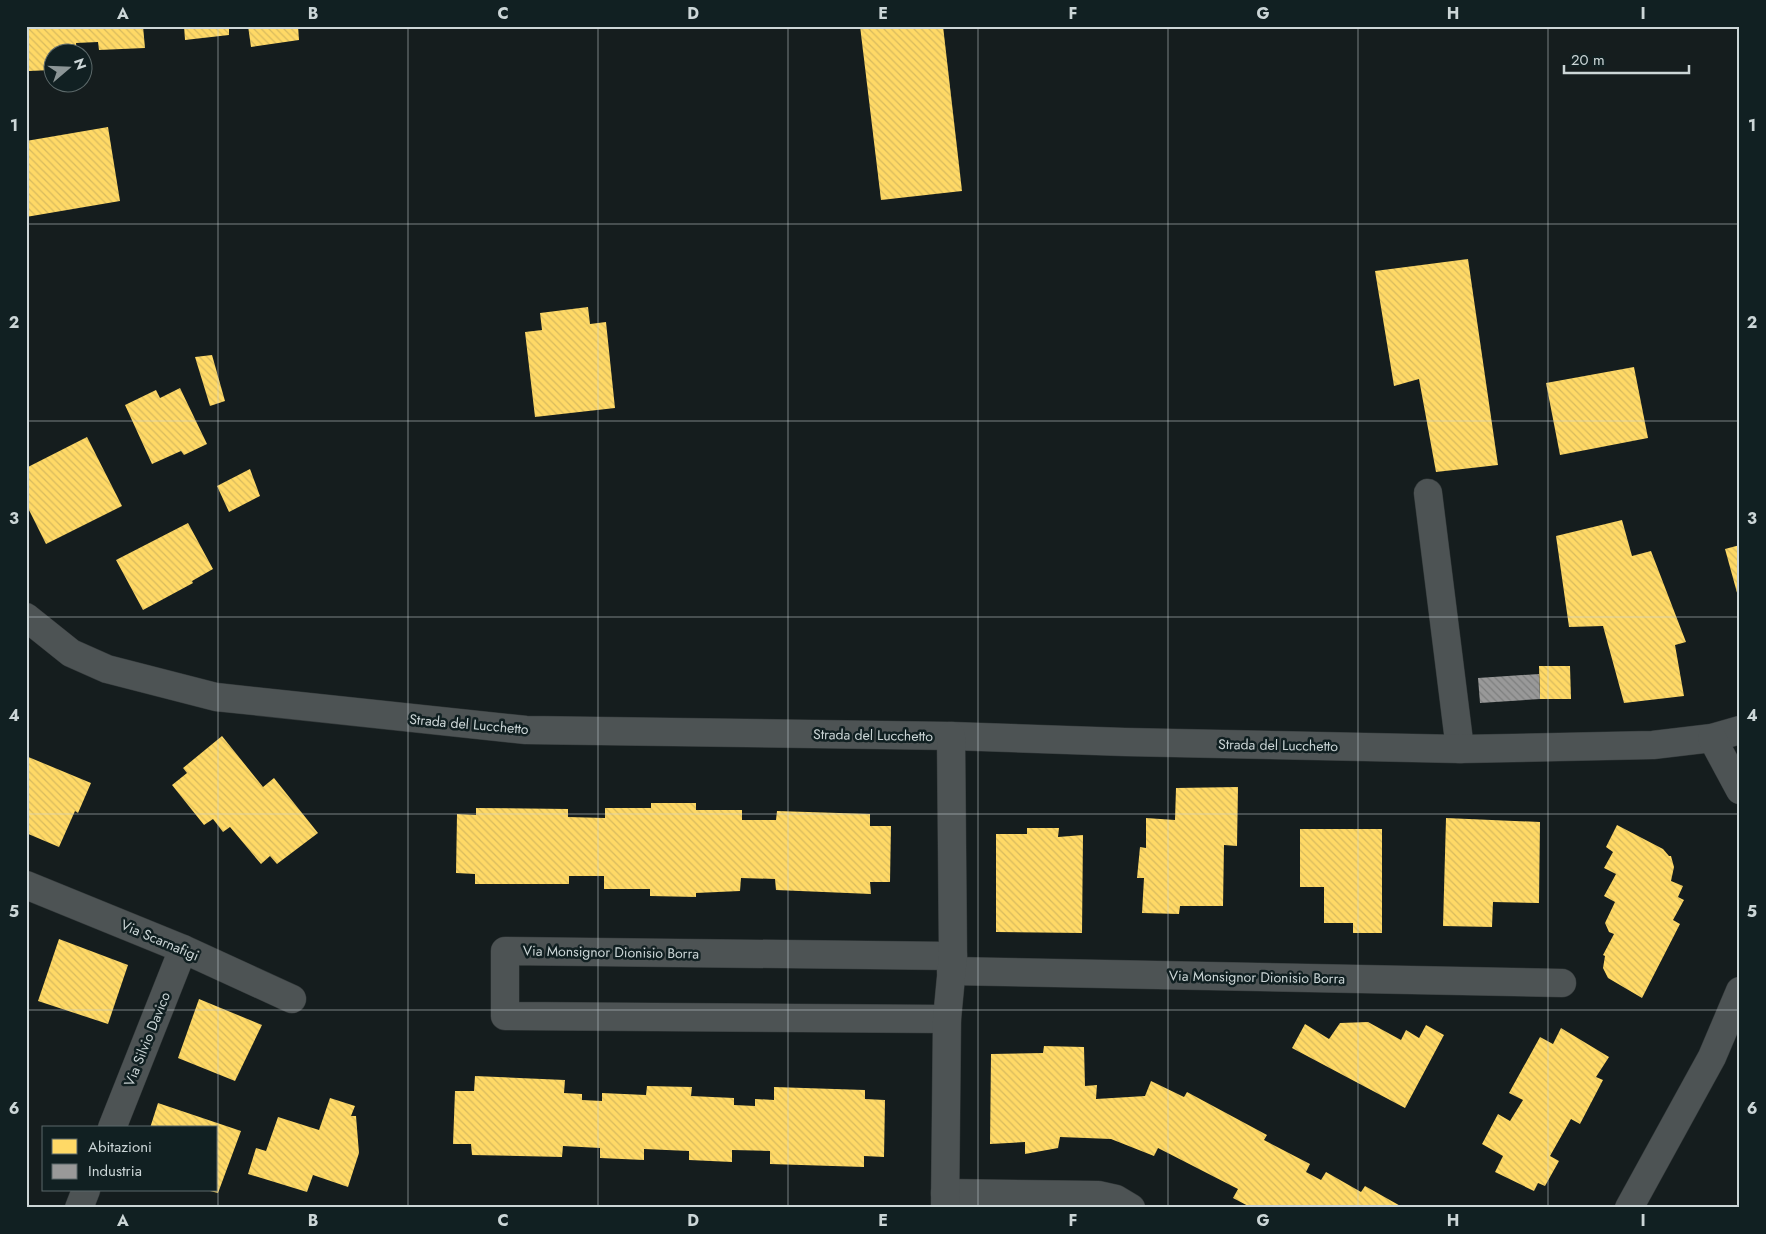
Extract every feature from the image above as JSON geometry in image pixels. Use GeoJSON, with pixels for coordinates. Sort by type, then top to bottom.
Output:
{"type":"FeatureCollection","features":[{"type":"Feature","properties":{"kind":"street"},"geometry":{"type":"LineString","coordinates":[[1428,493],[1460,749]]}},
{"type":"Feature","properties":{"kind":"street","name":"Strada del Lucchetto"},"geometry":{"type":"LineString","coordinates":[[26,617],[71,653],[107,669],[216,697],[526,730],[951,736],[1460,749],[1653,745],[1712,738],[1740,730]]}},
{"type":"Feature","properties":{"kind":"street"},"geometry":{"type":"LineString","coordinates":[[951,736],[952,964],[947,1019],[945,1200],[1001,1201],[1098,1195],[1116,1200],[1131,1208]]}},
{"type":"Feature","properties":{"kind":"street"},"geometry":{"type":"LineString","coordinates":[[1712,738],[1740,790]]}},
{"type":"Feature","properties":{"kind":"street","name":"Via Scarnafigi"},"geometry":{"type":"LineString","coordinates":[[26,885],[183,949],[292,999]]}},
{"type":"Feature","properties":{"kind":"street","name":"Via Silvio Davico"},"geometry":{"type":"LineString","coordinates":[[113,1126],[183,949]]}},
{"type":"Feature","properties":{"kind":"street","name":"Via Monsignor Dionisio Borra"},"geometry":{"type":"LineString","coordinates":[[947,1019],[505,1016],[505,951],[1562,983]]}},
{"type":"Feature","properties":{"kind":"street"},"geometry":{"type":"LineString","coordinates":[[1629,1208],[1712,1057],[1740,991]]}},
{"type":"Feature","properties":{"kind":"street"},"geometry":{"type":"LineString","coordinates":[[79,1208],[85,1192]]}},
{"type":"Feature","properties":{"kind":"building: Abitazioni"},"geometry":{"type":"Polygon","coordinates":[[[26,26],[143,26],[145,48],[99,50],[98,42],[42,42],[42,70],[29,71],[26,26]]]}},
{"type":"Feature","properties":{"kind":"building: Abitazioni"},"geometry":{"type":"Polygon","coordinates":[[[184,26],[229,26],[229,35],[185,40],[184,26]]]}},
{"type":"Feature","properties":{"kind":"building: Abitazioni"},"geometry":{"type":"Polygon","coordinates":[[[248,26],[298,26],[299,40],[251,47],[248,26]]]}},
{"type":"Feature","properties":{"kind":"building: Abitazioni"},"geometry":{"type":"Polygon","coordinates":[[[860,26],[943,26],[962,191],[881,200],[860,26]]]}},
{"type":"Feature","properties":{"kind":"building: Abitazioni"},"geometry":{"type":"Polygon","coordinates":[[[108,127],[120,201],[26,217],[26,141],[108,127]]]}},
{"type":"Feature","properties":{"kind":"building: Abitazioni"},"geometry":{"type":"Polygon","coordinates":[[[1468,259],[1498,465],[1436,472],[1419,379],[1394,386],[1375,271],[1468,259]]]}},
{"type":"Feature","properties":{"kind":"building: Abitazioni"},"geometry":{"type":"Polygon","coordinates":[[[588,307],[590,324],[606,322],[615,408],[535,417],[525,332],[542,330],[540,313],[588,307]]]}},
{"type":"Feature","properties":{"kind":"building: Abitazioni"},"geometry":{"type":"Polygon","coordinates":[[[212,355],[225,401],[210,406],[195,357],[212,355]]]}},
{"type":"Feature","properties":{"kind":"building: Abitazioni"},"geometry":{"type":"Polygon","coordinates":[[[1634,367],[1648,438],[1560,455],[1546,383],[1634,367]]]}},
{"type":"Feature","properties":{"kind":"building: Abitazioni"},"geometry":{"type":"Polygon","coordinates":[[[180,388],[207,444],[184,455],[181,451],[152,464],[125,405],[156,390],[160,398],[180,388]]]}},
{"type":"Feature","properties":{"kind":"building: Abitazioni"},"geometry":{"type":"Polygon","coordinates":[[[87,437],[122,506],[46,544],[26,504],[26,468],[87,437]]]}},
{"type":"Feature","properties":{"kind":"building: Abitazioni"},"geometry":{"type":"Polygon","coordinates":[[[250,469],[260,496],[229,512],[217,486],[250,469]]]}},
{"type":"Feature","properties":{"kind":"building: Abitazioni"},"geometry":{"type":"Polygon","coordinates":[[[1622,520],[1632,556],[1651,551],[1686,642],[1675,645],[1684,696],[1624,703],[1603,626],[1569,627],[1556,536],[1622,520]]]}},
{"type":"Feature","properties":{"kind":"building: Abitazioni"},"geometry":{"type":"Polygon","coordinates":[[[188,523],[213,569],[192,581],[193,583],[143,610],[116,560],[188,523]]]}},
{"type":"Feature","properties":{"kind":"building: Abitazioni"},"geometry":{"type":"Polygon","coordinates":[[[1740,545],[1740,600],[1739,600],[1725,549],[1740,545]]]}},
{"type":"Feature","properties":{"kind":"building: Abitazioni"},"geometry":{"type":"Polygon","coordinates":[[[1539,666],[1570,666],[1571,699],[1540,699],[1539,666]]]}},
{"type":"Feature","properties":{"kind":"building: Abitazioni"},"geometry":{"type":"Polygon","coordinates":[[[222,736],[263,787],[274,778],[318,833],[277,864],[270,856],[261,864],[230,827],[223,832],[213,819],[204,825],[172,785],[187,773],[183,768],[222,736]]]}},
{"type":"Feature","properties":{"kind":"building: Abitazioni"},"geometry":{"type":"Polygon","coordinates":[[[26,756],[91,783],[78,813],[75,811],[59,847],[26,833],[26,756]]]}},
{"type":"Feature","properties":{"kind":"building: Abitazioni"},"geometry":{"type":"Polygon","coordinates":[[[1238,787],[1237,846],[1224,845],[1223,906],[1180,906],[1179,914],[1142,913],[1144,878],[1137,878],[1140,847],[1146,848],[1146,818],[1175,820],[1176,788],[1238,787]]]}},
{"type":"Feature","properties":{"kind":"building: Abitazioni"},"geometry":{"type":"Polygon","coordinates":[[[651,803],[696,803],[696,810],[742,810],[742,820],[776,820],[777,811],[870,814],[870,826],[891,826],[890,882],[870,882],[871,894],[776,890],[775,879],[741,878],[740,891],[696,893],[696,897],[650,896],[650,889],[604,889],[604,876],[569,876],[569,884],[475,884],[475,874],[456,873],[457,814],[476,815],[476,808],[568,809],[568,817],[605,818],[605,808],[651,808],[651,803]]]}},
{"type":"Feature","properties":{"kind":"building: Abitazioni"},"geometry":{"type":"Polygon","coordinates":[[[1446,818],[1540,822],[1539,903],[1493,902],[1492,927],[1443,926],[1446,818]]]}},
{"type":"Feature","properties":{"kind":"building: Abitazioni"},"geometry":{"type":"Polygon","coordinates":[[[1617,825],[1663,849],[1671,856],[1674,867],[1671,881],[1683,886],[1678,897],[1684,900],[1673,920],[1680,924],[1642,998],[1608,978],[1603,968],[1605,956],[1603,955],[1614,934],[1609,932],[1605,923],[1615,902],[1604,896],[1616,874],[1604,868],[1613,852],[1606,847],[1617,825]]]}},
{"type":"Feature","properties":{"kind":"building: Abitazioni"},"geometry":{"type":"Polygon","coordinates":[[[1027,828],[1059,828],[1058,837],[1083,835],[1082,933],[996,932],[996,834],[1027,834],[1027,828]]]}},
{"type":"Feature","properties":{"kind":"building: Abitazioni"},"geometry":{"type":"Polygon","coordinates":[[[1300,829],[1382,829],[1382,933],[1353,933],[1353,923],[1324,923],[1324,887],[1300,887],[1300,829]]]}},
{"type":"Feature","properties":{"kind":"building: Abitazioni"},"geometry":{"type":"Polygon","coordinates":[[[59,939],[128,965],[108,1024],[38,1001],[59,939]]]}},
{"type":"Feature","properties":{"kind":"building: Abitazioni"},"geometry":{"type":"Polygon","coordinates":[[[199,999],[262,1025],[235,1081],[178,1058],[199,999]]]}},
{"type":"Feature","properties":{"kind":"building: Abitazioni"},"geometry":{"type":"Polygon","coordinates":[[[1368,1022],[1401,1040],[1406,1030],[1419,1038],[1426,1025],[1444,1035],[1405,1108],[1292,1048],[1305,1024],[1329,1039],[1340,1023],[1368,1022]]]}},
{"type":"Feature","properties":{"kind":"building: Abitazioni"},"geometry":{"type":"Polygon","coordinates":[[[1561,1028],[1609,1057],[1596,1077],[1603,1080],[1580,1124],[1571,1119],[1550,1156],[1559,1161],[1545,1186],[1538,1183],[1534,1191],[1495,1172],[1503,1156],[1482,1144],[1498,1114],[1510,1121],[1523,1100],[1509,1093],[1540,1037],[1553,1044],[1561,1028]]]}},
{"type":"Feature","properties":{"kind":"building: Abitazioni"},"geometry":{"type":"Polygon","coordinates":[[[1044,1046],[1084,1047],[1085,1086],[1097,1085],[1096,1099],[1145,1096],[1151,1081],[1184,1097],[1187,1092],[1267,1135],[1264,1140],[1310,1164],[1306,1172],[1321,1180],[1326,1172],[1361,1192],[1365,1186],[1404,1208],[1252,1208],[1233,1198],[1238,1189],[1158,1148],[1154,1156],[1111,1139],[1060,1137],[1058,1148],[1025,1154],[1025,1142],[990,1144],[991,1054],[1043,1053],[1044,1046]]]}},
{"type":"Feature","properties":{"kind":"building: Abitazioni"},"geometry":{"type":"Polygon","coordinates":[[[475,1076],[565,1080],[564,1093],[582,1094],[582,1100],[602,1101],[602,1093],[646,1095],[647,1086],[692,1087],[691,1096],[734,1098],[734,1105],[755,1106],[755,1099],[774,1100],[774,1087],[865,1090],[865,1099],[885,1100],[884,1157],[864,1156],[864,1167],[770,1164],[770,1151],[732,1150],[732,1162],[689,1160],[689,1151],[644,1149],[644,1160],[600,1158],[600,1148],[563,1146],[562,1157],[472,1155],[471,1144],[453,1144],[455,1091],[474,1091],[475,1076]]]}},
{"type":"Feature","properties":{"kind":"building: Abitazioni"},"geometry":{"type":"Polygon","coordinates":[[[330,1098],[355,1106],[351,1116],[356,1116],[359,1153],[348,1187],[313,1175],[307,1192],[248,1174],[256,1148],[266,1151],[278,1117],[319,1130],[330,1098]]]}},
{"type":"Feature","properties":{"kind":"building: Abitazioni"},"geometry":{"type":"Polygon","coordinates":[[[158,1103],[241,1131],[218,1193],[214,1192],[218,1192],[218,1126],[151,1126],[158,1103]]]}},
{"type":"Feature","properties":{"kind":"building: Industria"},"geometry":{"type":"Polygon","coordinates":[[[1539,674],[1540,699],[1480,703],[1478,678],[1539,674]]]}}]}
